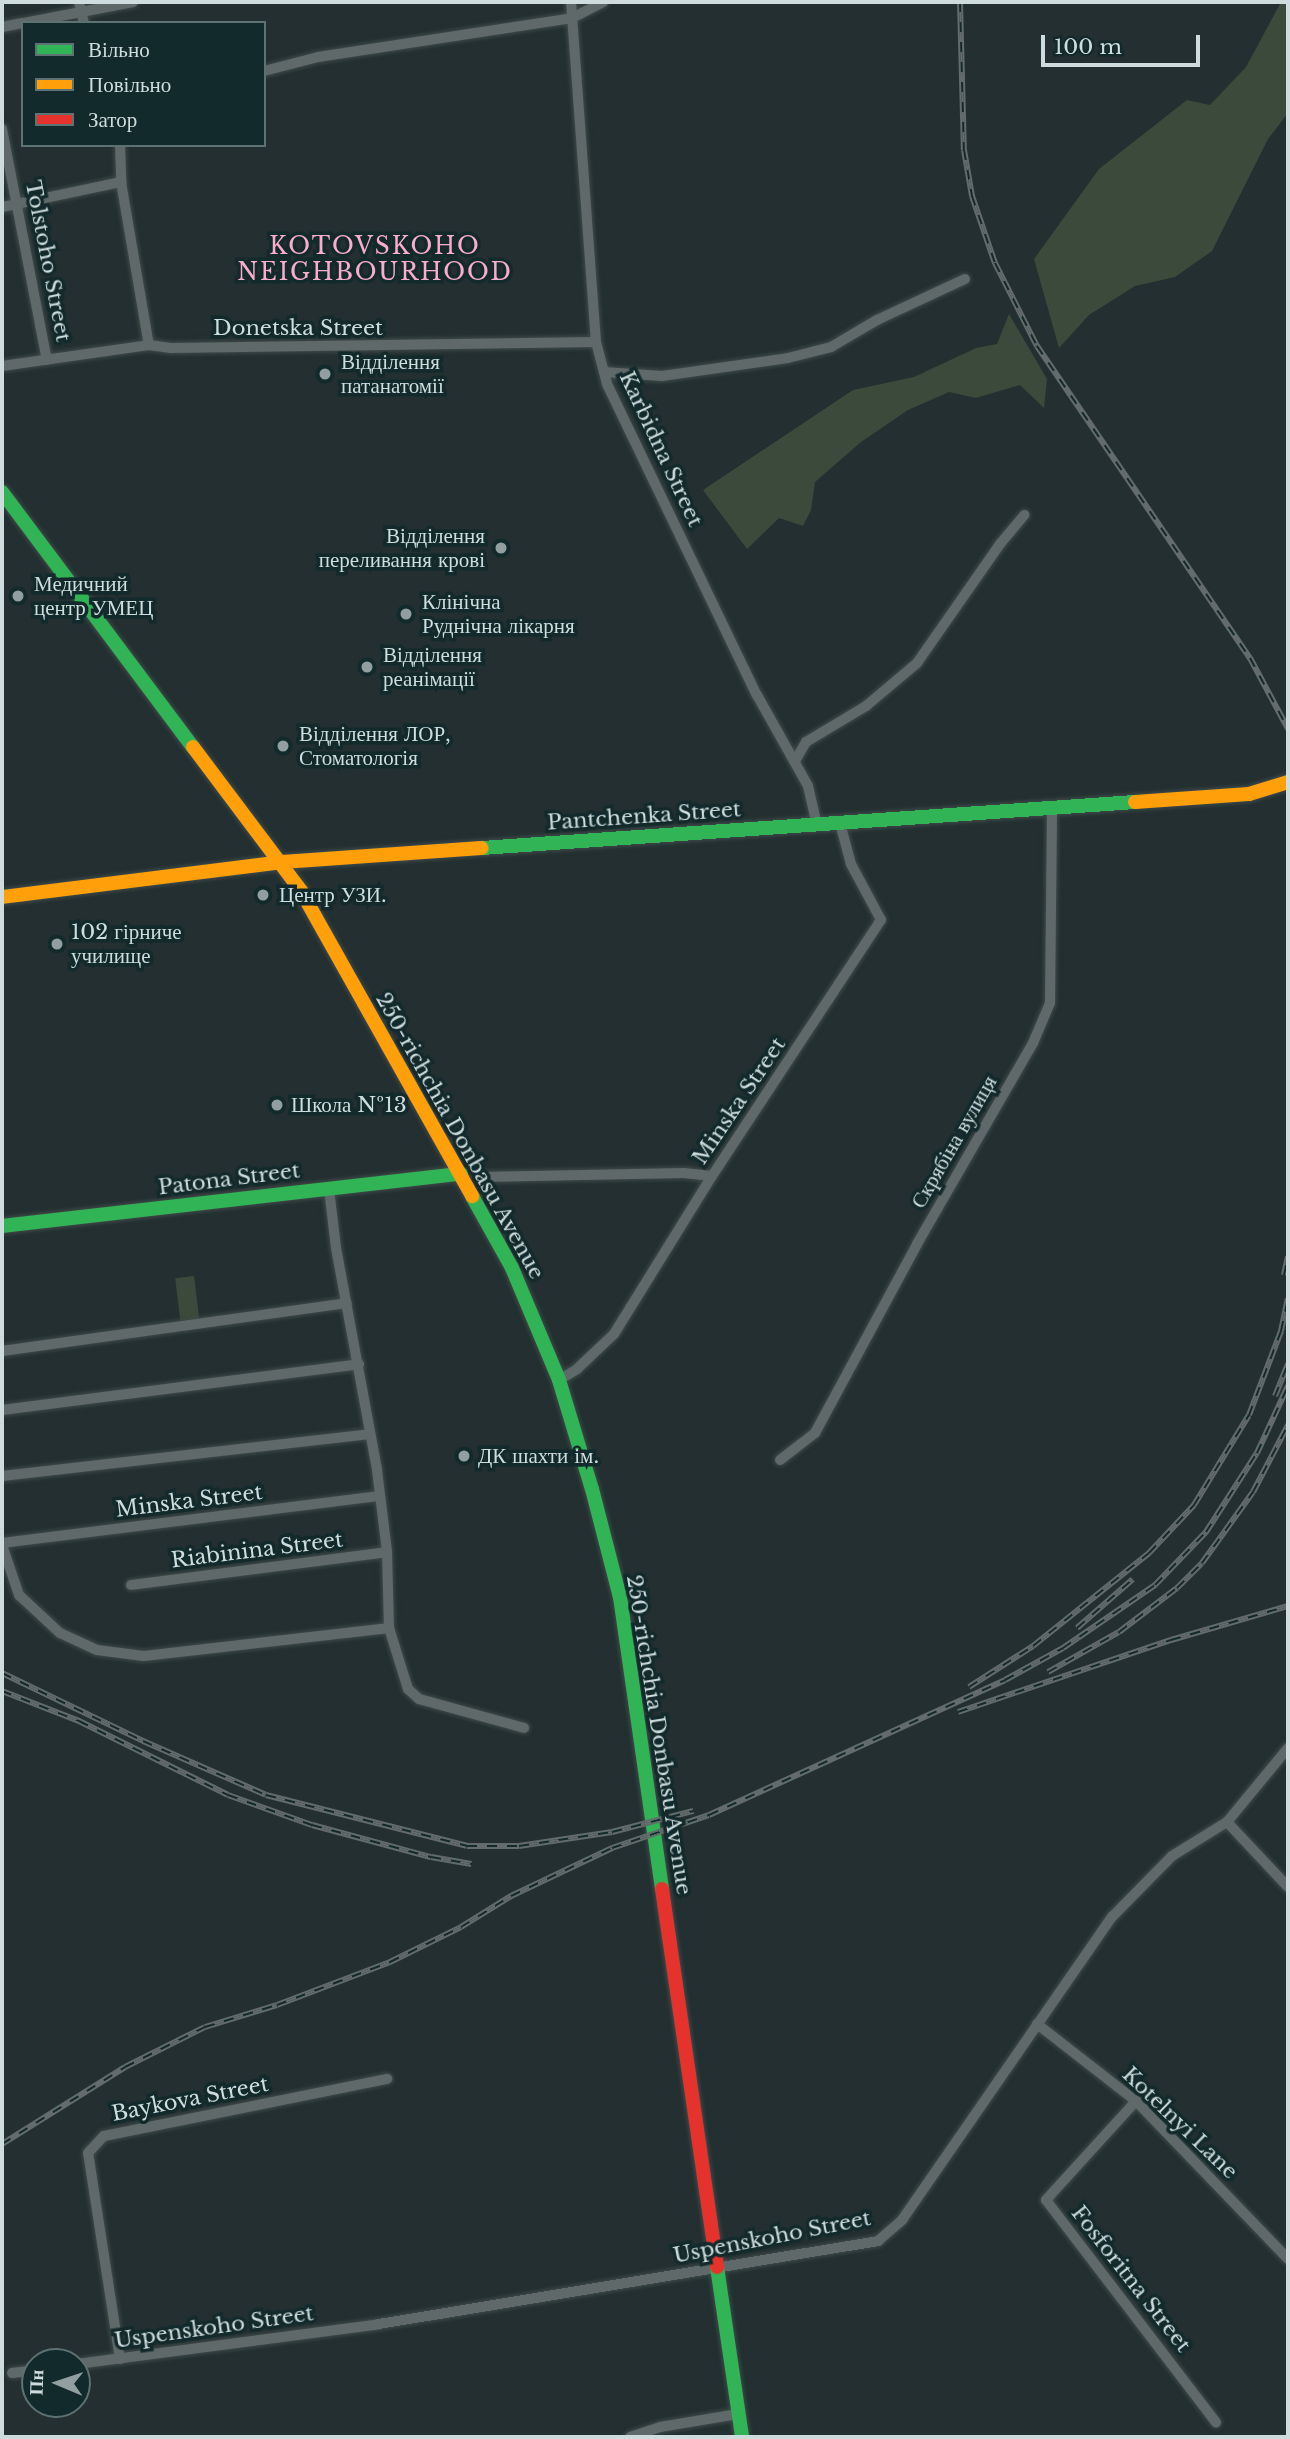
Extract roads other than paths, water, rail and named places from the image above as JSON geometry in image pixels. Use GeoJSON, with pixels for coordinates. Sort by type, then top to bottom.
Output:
{"type":"FeatureCollection","features":[{"type":"Feature","properties":{"kind":"main road","name":"250-richchia Donbasu Avenue"},"geometry":{"type":"LineString","coordinates":[[2,492],[282,862],[512,1268],[559,1380],[592,1489],[620,1597],[742,2437]]}},
{"type":"Feature","properties":{"kind":"main road","name":"Pantchenka Street"},"geometry":{"type":"LineString","coordinates":[[2,897],[282,862],[1249,794],[1288,782]]}},
{"type":"Feature","properties":{"kind":"main road","name":"Patona Street"},"geometry":{"type":"LineString","coordinates":[[2,1226],[461,1174]]}},
{"type":"Feature","properties":{"kind":"street"},"geometry":{"type":"LineString","coordinates":[[34,21],[133,2]]}},
{"type":"Feature","properties":{"kind":"street","name":"Karbidna Street"},"geometry":{"type":"LineString","coordinates":[[570,2],[596,342],[604,372],[709,598],[757,695],[808,786],[817,824]]}},
{"type":"Feature","properties":{"kind":"street"},"geometry":{"type":"LineString","coordinates":[[266,71],[318,58],[572,18],[603,2]]}},
{"type":"Feature","properties":{"kind":"street"},"geometry":{"type":"LineString","coordinates":[[2,27],[21,23]]}},
{"type":"Feature","properties":{"kind":"street","name":"Tolstoho Street"},"geometry":{"type":"LineString","coordinates":[[2,130],[47,360]]}},
{"type":"Feature","properties":{"kind":"street"},"geometry":{"type":"LineString","coordinates":[[120,147],[121,182],[149,345]]}},
{"type":"Feature","properties":{"kind":"street"},"geometry":{"type":"LineString","coordinates":[[2,207],[121,182]]}},
{"type":"Feature","properties":{"kind":"street"},"geometry":{"type":"LineString","coordinates":[[604,372],[662,376],[788,358],[831,347],[877,320],[965,279]]}},
{"type":"Feature","properties":{"kind":"street","name":"Donetska Street"},"geometry":{"type":"LineString","coordinates":[[2,366],[149,345],[171,348],[225,348],[596,342]]}},
{"type":"Feature","properties":{"kind":"street"},"geometry":{"type":"LineString","coordinates":[[795,761],[806,742],[866,705],[916,663],[1000,544],[1024,515]]}},
{"type":"Feature","properties":{"kind":"street","name":"Скрябіна вулиця"},"geometry":{"type":"LineString","coordinates":[[780,1460],[815,1433],[917,1244],[1033,1043],[1050,1003],[1052,807]]}},
{"type":"Feature","properties":{"kind":"street","name":"Minska Street"},"geometry":{"type":"LineString","coordinates":[[559,1380],[577,1368],[614,1334],[712,1176],[881,920],[851,864],[840,823]]}},
{"type":"Feature","properties":{"kind":"street"},"geometry":{"type":"LineString","coordinates":[[481,1177],[684,1173],[712,1176]]}},
{"type":"Feature","properties":{"kind":"street"},"geometry":{"type":"LineString","coordinates":[[329,1189],[380,1496],[387,1552],[389,1628],[408,1689],[419,1699],[524,1728]]}},
{"type":"Feature","properties":{"kind":"street"},"geometry":{"type":"LineString","coordinates":[[2,1351],[347,1303]]}},
{"type":"Feature","properties":{"kind":"street"},"geometry":{"type":"LineString","coordinates":[[2,1410],[359,1364]]}},
{"type":"Feature","properties":{"kind":"street"},"geometry":{"type":"LineString","coordinates":[[2,1476],[370,1434]]}},
{"type":"Feature","properties":{"kind":"street","name":"Minska Street"},"geometry":{"type":"LineString","coordinates":[[2,1544],[380,1496]]}},
{"type":"Feature","properties":{"kind":"street"},"geometry":{"type":"LineString","coordinates":[[2,1544],[19,1595],[60,1633],[97,1650],[144,1656],[389,1628]]}},
{"type":"Feature","properties":{"kind":"street","name":"Riabinina Street"},"geometry":{"type":"LineString","coordinates":[[131,1585],[387,1552]]}},
{"type":"Feature","properties":{"kind":"street","name":"Uspenskoho Street"},"geometry":{"type":"LineString","coordinates":[[91,2362],[379,2324],[878,2241],[902,2220],[1112,1917],[1172,1856],[1227,1822],[1288,1748]]}},
{"type":"Feature","properties":{"kind":"street"},"geometry":{"type":"LineString","coordinates":[[1227,1822],[1288,1887]]}},
{"type":"Feature","properties":{"kind":"street","name":"Kotelnyi Lane"},"geometry":{"type":"LineString","coordinates":[[1037,2024],[1136,2101],[1288,2259]]}},
{"type":"Feature","properties":{"kind":"street","name":"Baykova Street"},"geometry":{"type":"LineString","coordinates":[[120,2359],[88,2153],[104,2136],[387,2079]]}},
{"type":"Feature","properties":{"kind":"street","name":"Fosforitna Street"},"geometry":{"type":"LineString","coordinates":[[1136,2101],[1046,2200],[1216,2422]]}},
{"type":"Feature","properties":{"kind":"street"},"geometry":{"type":"LineString","coordinates":[[12,2373],[21,2372]]}},
{"type":"Feature","properties":{"kind":"street"},"geometry":{"type":"LineString","coordinates":[[630,2437],[660,2427],[738,2414]]}},
{"type":"Feature","properties":{"kind":"railway"},"geometry":{"type":"LineString","coordinates":[[960,2],[964,150],[972,196],[995,263],[1037,346],[1250,658],[1288,729]]}},
{"type":"Feature","properties":{"kind":"railway"},"geometry":{"type":"LineString","coordinates":[[1284,1275],[1288,1256]]}},
{"type":"Feature","properties":{"kind":"railway"},"geometry":{"type":"LineString","coordinates":[[969,1687],[1033,1646],[1149,1553],[1194,1505],[1249,1415],[1281,1331],[1288,1299]]}},
{"type":"Feature","properties":{"kind":"railway"},"geometry":{"type":"LineString","coordinates":[[1275,1396],[1288,1363]]}},
{"type":"Feature","properties":{"kind":"railway"},"geometry":{"type":"LineString","coordinates":[[2,2144],[125,2067],[205,2027],[277,2005],[390,1962],[461,1927],[511,1896],[612,1848],[709,1815],[1005,1680],[1063,1648],[1155,1585],[1206,1532],[1257,1453],[1288,1386]]}},
{"type":"Feature","properties":{"kind":"railway"},"geometry":{"type":"LineString","coordinates":[[1048,1672],[1119,1632],[1177,1588],[1202,1563],[1253,1492],[1288,1425]]}},
{"type":"Feature","properties":{"kind":"railway"},"geometry":{"type":"LineString","coordinates":[[1077,1628],[1133,1579]]}},
{"type":"Feature","properties":{"kind":"railway"},"geometry":{"type":"LineString","coordinates":[[958,1712],[1171,1640],[1288,1606]]}},
{"type":"Feature","properties":{"kind":"railway"},"geometry":{"type":"LineString","coordinates":[[2,1673],[143,1741],[266,1795],[467,1846],[519,1846],[612,1832],[693,1811]]}},
{"type":"Feature","properties":{"kind":"railway"},"geometry":{"type":"LineString","coordinates":[[2,1691],[79,1721],[228,1795],[312,1825],[431,1857],[471,1864]]}},
{"type":"Feature","properties":{"kind":"place","name":"Відділення патанатомії"},"geometry":{"type":"Point","coordinates":[325,374]}},
{"type":"Feature","properties":{"kind":"place","name":"Відділення переливання крові"},"geometry":{"type":"Point","coordinates":[501,548]}},
{"type":"Feature","properties":{"kind":"place","name":"Медичний центр УМЕЦ"},"geometry":{"type":"Point","coordinates":[18,596]}},
{"type":"Feature","properties":{"kind":"place","name":"Клінічна Руднічна лікарня"},"geometry":{"type":"Point","coordinates":[406,614]}},
{"type":"Feature","properties":{"kind":"place","name":"Відділення реанімації"},"geometry":{"type":"Point","coordinates":[367,667]}},
{"type":"Feature","properties":{"kind":"place","name":"Відділення ЛОР, Стоматологія"},"geometry":{"type":"Point","coordinates":[283,746]}},
{"type":"Feature","properties":{"kind":"place","name":"Центр УЗИ."},"geometry":{"type":"Point","coordinates":[263,895]}},
{"type":"Feature","properties":{"kind":"place","name":"102 гірниче училище"},"geometry":{"type":"Point","coordinates":[57,944]}},
{"type":"Feature","properties":{"kind":"place","name":"Школа №13"},"geometry":{"type":"Point","coordinates":[277,1105]}},
{"type":"Feature","properties":{"kind":"place","name":"ДК шахти ім."},"geometry":{"type":"Point","coordinates":[464,1456]}},
{"type":"Feature","properties":{"kind":"district","name":"KOTOVSKOHO NEIGHBOURHOOD"},"geometry":{"type":"Point","coordinates":[375,259]}}]}
